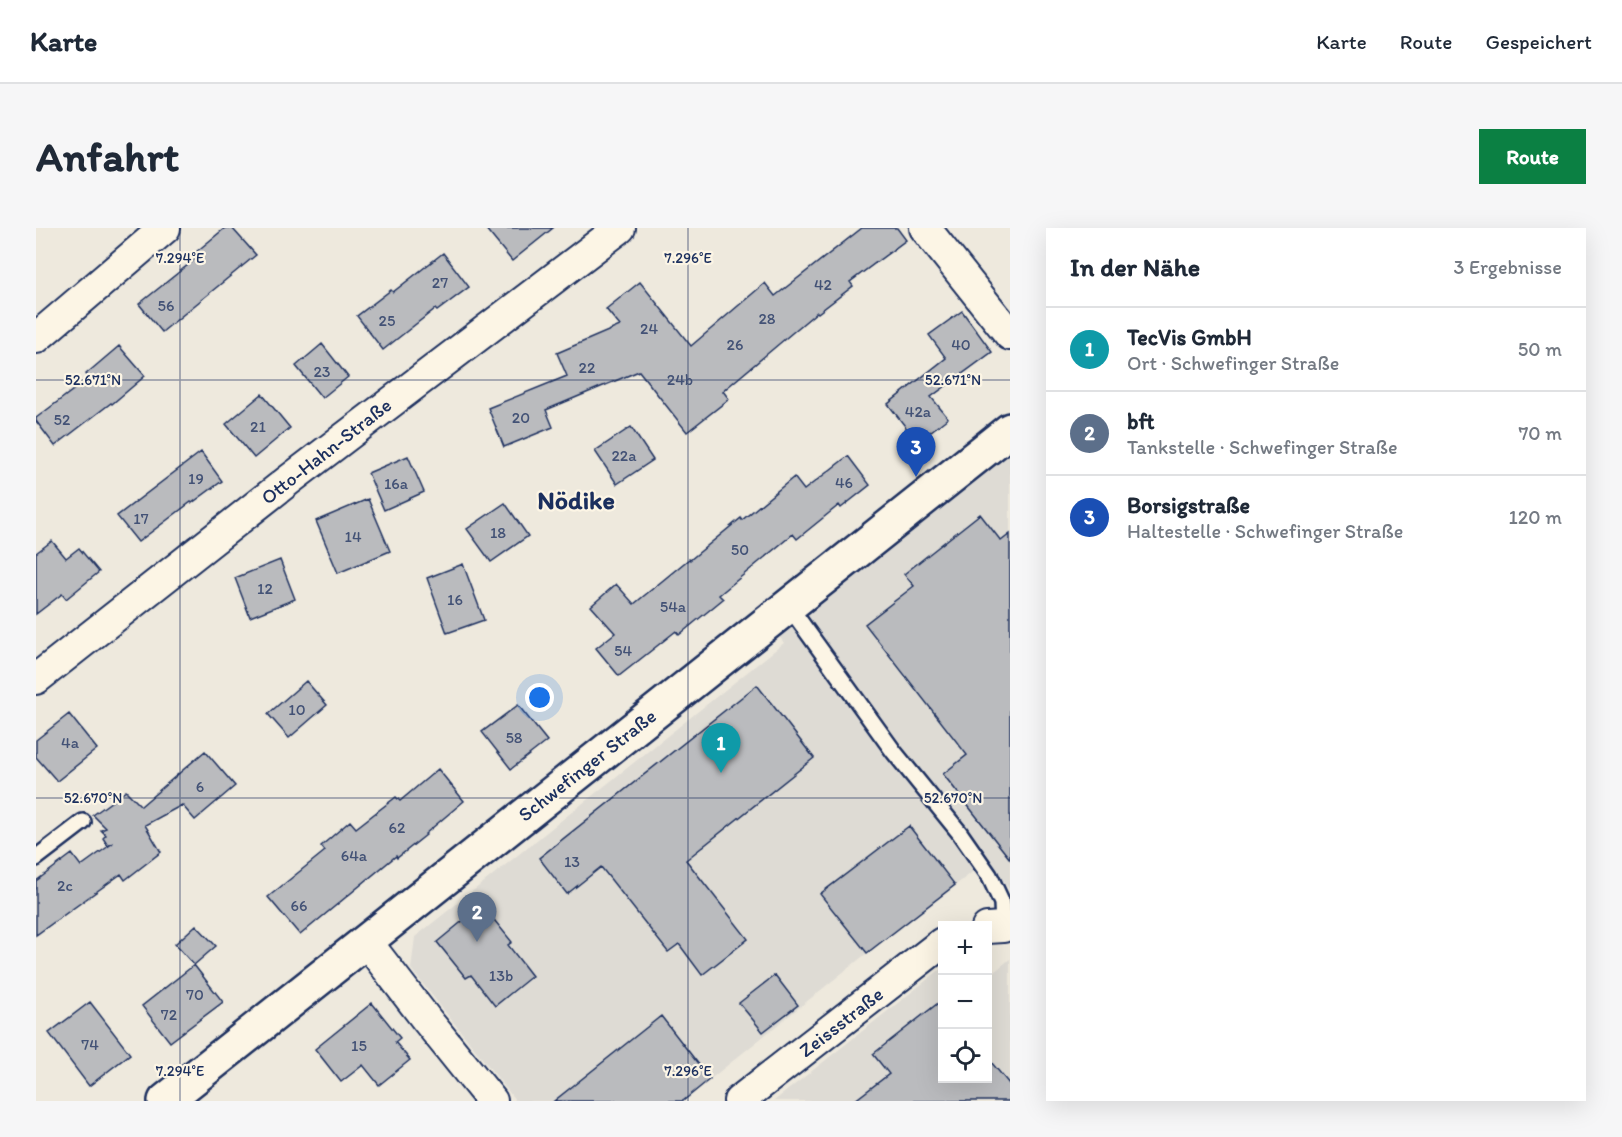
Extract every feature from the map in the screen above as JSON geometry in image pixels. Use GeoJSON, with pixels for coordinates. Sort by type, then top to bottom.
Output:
{"type":"FeatureCollection","features":[{"type":"Feature","properties":{"kind":"street"},"geometry":{"type":"LineString","coordinates":[[36,338],[165,228]]}},
{"type":"Feature","properties":{"kind":"street","name":"Otto-Hahn-Straße"},"geometry":{"type":"LineString","coordinates":[[36,679],[307,466],[620,228]]}},
{"type":"Feature","properties":{"kind":"street"},"geometry":{"type":"LineString","coordinates":[[925,228],[1010,335]]}},
{"type":"Feature","properties":{"kind":"street","name":"Schwefinger Straße"},"geometry":{"type":"LineString","coordinates":[[165,1101],[1010,430]]}},
{"type":"Feature","properties":{"kind":"street"},"geometry":{"type":"LineString","coordinates":[[366,941],[492,1101]]}},
{"type":"Feature","properties":{"kind":"street","name":"Zeissstraße"},"geometry":{"type":"LineString","coordinates":[[739,1101],[938,946]]}},
{"type":"Feature","properties":{"kind":"lane"},"geometry":{"type":"LineString","coordinates":[[788,605],[894,752],[958,832],[988,875],[1002,903],[995,927]]}},
{"type":"Feature","properties":{"kind":"lane"},"geometry":{"type":"LineString","coordinates":[[36,858],[83,822]]}},
{"type":"Feature","properties":{"kind":"shaded area"},"geometry":{"type":"Polygon","coordinates":[[[1010,449],[1010,890],[987,861],[867,953],[683,1101],[516,1101],[411,969],[415,937],[784,643],[776,632],[1010,449]]]}},
{"type":"Feature","properties":{"kind":"shaded area"},"geometry":{"type":"Polygon","coordinates":[[[1010,959],[1010,1101],[774,1101],[938,971],[938,1083],[992,1083],[992,969],[994,972],[1010,959]]]}},
{"type":"Feature","properties":{"kind":"building"},"geometry":{"type":"Polygon","coordinates":[[[225,228],[232,228],[256,255],[162,332],[139,304],[199,256],[196,252],[225,228]]]}},
{"type":"Feature","properties":{"kind":"building"},"geometry":{"type":"Polygon","coordinates":[[[485,228],[553,228],[512,261],[485,228]]]}},
{"type":"Feature","properties":{"kind":"building"},"geometry":{"type":"Polygon","coordinates":[[[862,228],[897,228],[906,240],[850,282],[853,286],[817,312],[723,391],[729,399],[687,432],[639,371],[546,410],[553,427],[504,447],[488,408],[567,376],[557,353],[620,326],[606,309],[640,282],[691,346],[765,283],[775,296],[862,228]]]}},
{"type":"Feature","properties":{"kind":"building"},"geometry":{"type":"Polygon","coordinates":[[[443,253],[469,287],[437,311],[435,309],[383,350],[357,316],[391,290],[393,292],[443,253]]]}},
{"type":"Feature","properties":{"kind":"building"},"geometry":{"type":"Polygon","coordinates":[[[962,311],[992,352],[931,397],[948,418],[917,442],[888,404],[946,358],[929,335],[962,311]]]}},
{"type":"Feature","properties":{"kind":"building"},"geometry":{"type":"Polygon","coordinates":[[[322,344],[348,377],[322,398],[296,366],[322,344]]]}},
{"type":"Feature","properties":{"kind":"building"},"geometry":{"type":"Polygon","coordinates":[[[119,346],[145,376],[112,404],[55,446],[36,418],[89,378],[86,374],[119,346]]]}},
{"type":"Feature","properties":{"kind":"building"},"geometry":{"type":"Polygon","coordinates":[[[262,394],[290,428],[254,458],[226,424],[262,394]]]}},
{"type":"Feature","properties":{"kind":"building"},"geometry":{"type":"Polygon","coordinates":[[[631,427],[653,460],[617,484],[595,451],[631,427]]]}},
{"type":"Feature","properties":{"kind":"building"},"geometry":{"type":"Polygon","coordinates":[[[201,452],[222,481],[138,542],[117,516],[201,452]]]}},
{"type":"Feature","properties":{"kind":"building"},"geometry":{"type":"Polygon","coordinates":[[[408,456],[424,492],[384,510],[368,473],[408,456]]]}},
{"type":"Feature","properties":{"kind":"building"},"geometry":{"type":"Polygon","coordinates":[[[848,456],[870,485],[841,508],[839,505],[797,539],[793,534],[719,595],[723,599],[679,635],[676,631],[619,676],[596,648],[615,633],[591,606],[616,584],[634,604],[794,477],[804,490],[848,456]]]}},
{"type":"Feature","properties":{"kind":"building"},"geometry":{"type":"Polygon","coordinates":[[[368,499],[390,551],[338,573],[316,521],[368,499]]]}},
{"type":"Feature","properties":{"kind":"building"},"geometry":{"type":"Polygon","coordinates":[[[505,503],[528,536],[491,562],[467,529],[505,503]]]}},
{"type":"Feature","properties":{"kind":"building"},"geometry":{"type":"Polygon","coordinates":[[[980,514],[1001,541],[1010,534],[1010,859],[943,774],[967,755],[865,624],[914,586],[904,574],[980,514]]]}},
{"type":"Feature","properties":{"kind":"building"},"geometry":{"type":"Polygon","coordinates":[[[52,541],[66,558],[79,548],[99,572],[66,599],[62,594],[36,614],[36,553],[52,541]]]}},
{"type":"Feature","properties":{"kind":"building"},"geometry":{"type":"Polygon","coordinates":[[[280,560],[295,599],[250,617],[235,578],[280,560]]]}},
{"type":"Feature","properties":{"kind":"building"},"geometry":{"type":"Polygon","coordinates":[[[463,564],[484,620],[447,633],[427,578],[463,564]]]}},
{"type":"Feature","properties":{"kind":"building"},"geometry":{"type":"Polygon","coordinates":[[[306,681],[327,705],[289,738],[268,714],[306,681]]]}},
{"type":"Feature","properties":{"kind":"building"},"geometry":{"type":"Polygon","coordinates":[[[757,685],[814,758],[686,860],[748,939],[702,975],[679,944],[668,952],[601,867],[567,894],[539,858],[757,685]]]}},
{"type":"Feature","properties":{"kind":"building"},"geometry":{"type":"Polygon","coordinates":[[[518,705],[547,741],[511,769],[482,732],[518,705]]]}},
{"type":"Feature","properties":{"kind":"building"},"geometry":{"type":"Polygon","coordinates":[[[69,714],[97,749],[57,781],[36,757],[36,740],[69,714]]]}},
{"type":"Feature","properties":{"kind":"building"},"geometry":{"type":"Polygon","coordinates":[[[205,751],[235,786],[195,820],[182,805],[145,825],[161,852],[125,880],[121,874],[36,935],[36,881],[72,854],[81,866],[113,843],[108,846],[103,838],[106,835],[101,830],[106,828],[93,815],[126,791],[141,806],[205,751]]]}},
{"type":"Feature","properties":{"kind":"building"},"geometry":{"type":"Polygon","coordinates":[[[438,769],[464,801],[426,835],[397,858],[396,856],[300,935],[268,897],[325,851],[321,846],[350,821],[356,828],[396,797],[400,801],[438,769]]]}},
{"type":"Feature","properties":{"kind":"building"},"geometry":{"type":"Polygon","coordinates":[[[909,826],[955,885],[867,953],[820,894],[909,826]]]}},
{"type":"Feature","properties":{"kind":"building"},"geometry":{"type":"Polygon","coordinates":[[[482,905],[512,942],[508,945],[532,976],[495,1006],[471,975],[466,978],[437,942],[482,905]]]}},
{"type":"Feature","properties":{"kind":"building"},"geometry":{"type":"Polygon","coordinates":[[[196,925],[216,946],[194,965],[175,944],[196,925]]]}},
{"type":"Feature","properties":{"kind":"building"},"geometry":{"type":"Polygon","coordinates":[[[194,965],[223,1002],[170,1042],[142,1006],[194,965]]]}},
{"type":"Feature","properties":{"kind":"building"},"geometry":{"type":"Polygon","coordinates":[[[775,975],[798,1005],[763,1032],[739,1003],[775,975]]]}},
{"type":"Feature","properties":{"kind":"building"},"geometry":{"type":"Polygon","coordinates":[[[90,1002],[130,1054],[89,1086],[49,1033],[90,1002]]]}},
{"type":"Feature","properties":{"kind":"building"},"geometry":{"type":"Polygon","coordinates":[[[372,1003],[400,1038],[395,1042],[410,1060],[379,1085],[363,1065],[341,1082],[315,1049],[372,1003]]]}},
{"type":"Feature","properties":{"kind":"building"},"geometry":{"type":"Polygon","coordinates":[[[938,1003],[938,1083],[992,1083],[992,1063],[1010,1085],[1010,1101],[854,1101],[889,1074],[873,1054],[938,1003]]]}},
{"type":"Feature","properties":{"kind":"building"},"geometry":{"type":"Polygon","coordinates":[[[661,1016],[710,1079],[683,1101],[554,1101],[661,1016]]]}},
{"type":"Feature","properties":{"kind":"place","name":"Borsigstraße"},"geometry":{"type":"Point","coordinates":[916,477]}},
{"type":"Feature","properties":{"kind":"place","name":"TecVis GmbH"},"geometry":{"type":"Point","coordinates":[721,773]}},
{"type":"Feature","properties":{"kind":"place","name":"bft"},"geometry":{"type":"Point","coordinates":[477,942]}},
{"type":"Feature","properties":{"kind":"district","name":"Nödike"},"geometry":{"type":"Point","coordinates":[576,500]}}]}
